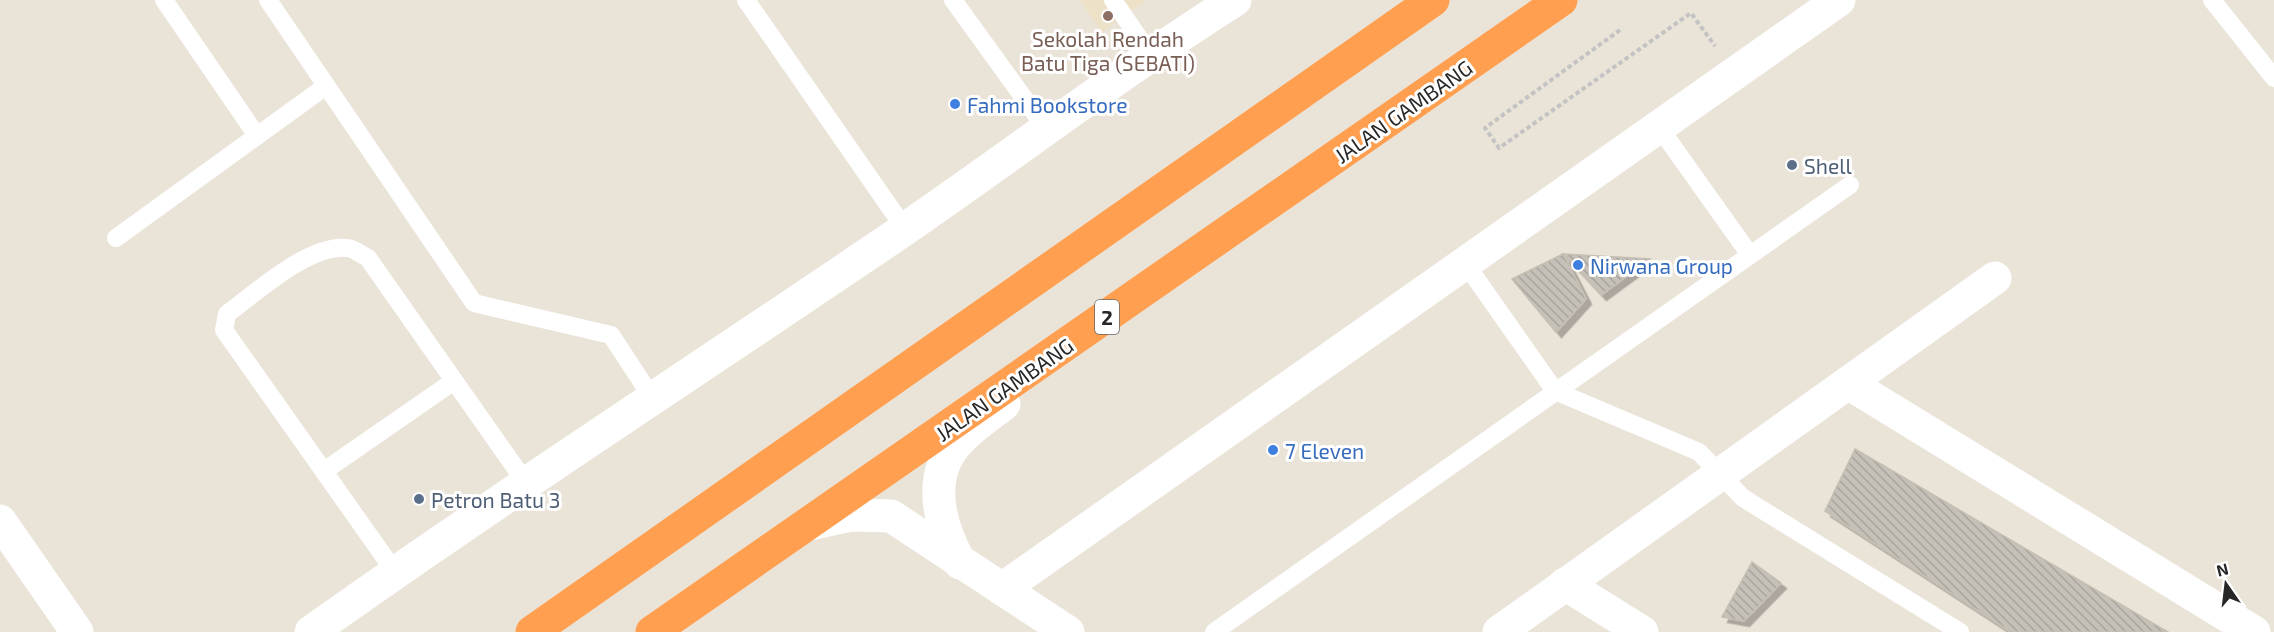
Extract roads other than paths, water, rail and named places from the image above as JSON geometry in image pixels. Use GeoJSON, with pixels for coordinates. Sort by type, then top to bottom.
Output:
{"type":"FeatureCollection","features":[{"type":"Feature","properties":{"kind":"highway"},"geometry":{"type":"LineString","coordinates":[[532,632],[1434,0]]}},
{"type":"Feature","properties":{"kind":"highway","name":"JALAN GAMBANG"},"geometry":{"type":"LineString","coordinates":[[652,632],[1561,0]]}},
{"type":"Feature","properties":{"kind":"street"},"geometry":{"type":"LineString","coordinates":[[311,632],[526,483],[905,229],[1047,130],[1150,54],[1235,0]]}},
{"type":"Feature","properties":{"kind":"street"},"geometry":{"type":"LineString","coordinates":[[1377,40],[1410,0]]}},
{"type":"Feature","properties":{"kind":"street"},"geometry":{"type":"LineString","coordinates":[[1002,590],[1839,0]]}},
{"type":"Feature","properties":{"kind":"street"},"geometry":{"type":"LineString","coordinates":[[1499,632],[1995,278]]}},
{"type":"Feature","properties":{"kind":"street"},"geometry":{"type":"LineString","coordinates":[[960,562],[946,537],[940,516],[940,474],[948,454],[961,438],[1155,284]]}},
{"type":"Feature","properties":{"kind":"street"},"geometry":{"type":"LineString","coordinates":[[1848,383],[2254,632]]}},
{"type":"Feature","properties":{"kind":"street"},"geometry":{"type":"LineString","coordinates":[[806,525],[851,515],[891,516],[1068,632]]}},
{"type":"Feature","properties":{"kind":"street"},"geometry":{"type":"LineString","coordinates":[[0,521],[77,632]]}},
{"type":"Feature","properties":{"kind":"street"},"geometry":{"type":"LineString","coordinates":[[1565,584],[1642,632]]}},
{"type":"Feature","properties":{"kind":"lane"},"geometry":{"type":"LineString","coordinates":[[164,0],[257,136]]}},
{"type":"Feature","properties":{"kind":"lane"},"geometry":{"type":"LineString","coordinates":[[268,0],[474,303],[611,335],[653,399]]}},
{"type":"Feature","properties":{"kind":"lane"},"geometry":{"type":"LineString","coordinates":[[746,0],[905,229]]}},
{"type":"Feature","properties":{"kind":"lane"},"geometry":{"type":"LineString","coordinates":[[953,0],[1047,130]]}},
{"type":"Feature","properties":{"kind":"lane"},"geometry":{"type":"LineString","coordinates":[[1113,0],[1150,54]]}},
{"type":"Feature","properties":{"kind":"lane"},"geometry":{"type":"LineString","coordinates":[[2212,0],[2274,78]]}},
{"type":"Feature","properties":{"kind":"lane"},"geometry":{"type":"LineString","coordinates":[[116,238],[326,86]]}},
{"type":"Feature","properties":{"kind":"lane"},"geometry":{"type":"LineString","coordinates":[[1659,127],[1750,255]]}},
{"type":"Feature","properties":{"kind":"lane"},"geometry":{"type":"LineString","coordinates":[[1214,632],[1850,185]]}},
{"type":"Feature","properties":{"kind":"lane"},"geometry":{"type":"LineString","coordinates":[[395,572],[224,330],[227,314],[307,257],[328,248],[350,248],[368,258],[526,483]]}},
{"type":"Feature","properties":{"kind":"lane"},"geometry":{"type":"LineString","coordinates":[[1465,263],[1555,392],[1699,452],[1743,498],[1960,632]]}},
{"type":"Feature","properties":{"kind":"lane"},"geometry":{"type":"LineString","coordinates":[[324,471],[454,381]]}},
{"type":"Feature","properties":{"kind":"place","name":"Sekolah Rendah Batu Tiga (SEBATI)"},"geometry":{"type":"Point","coordinates":[1108,16]}},
{"type":"Feature","properties":{"kind":"place","name":"Fahmi Bookstore"},"geometry":{"type":"Point","coordinates":[955,104]}},
{"type":"Feature","properties":{"kind":"place","name":"Shell"},"geometry":{"type":"Point","coordinates":[1792,165]}},
{"type":"Feature","properties":{"kind":"place","name":"Nirwana Group"},"geometry":{"type":"Point","coordinates":[1578,265]}},
{"type":"Feature","properties":{"kind":"place","name":"7 Eleven"},"geometry":{"type":"Point","coordinates":[1273,450]}},
{"type":"Feature","properties":{"kind":"place","name":"Petron Batu 3"},"geometry":{"type":"Point","coordinates":[419,499]}}]}
